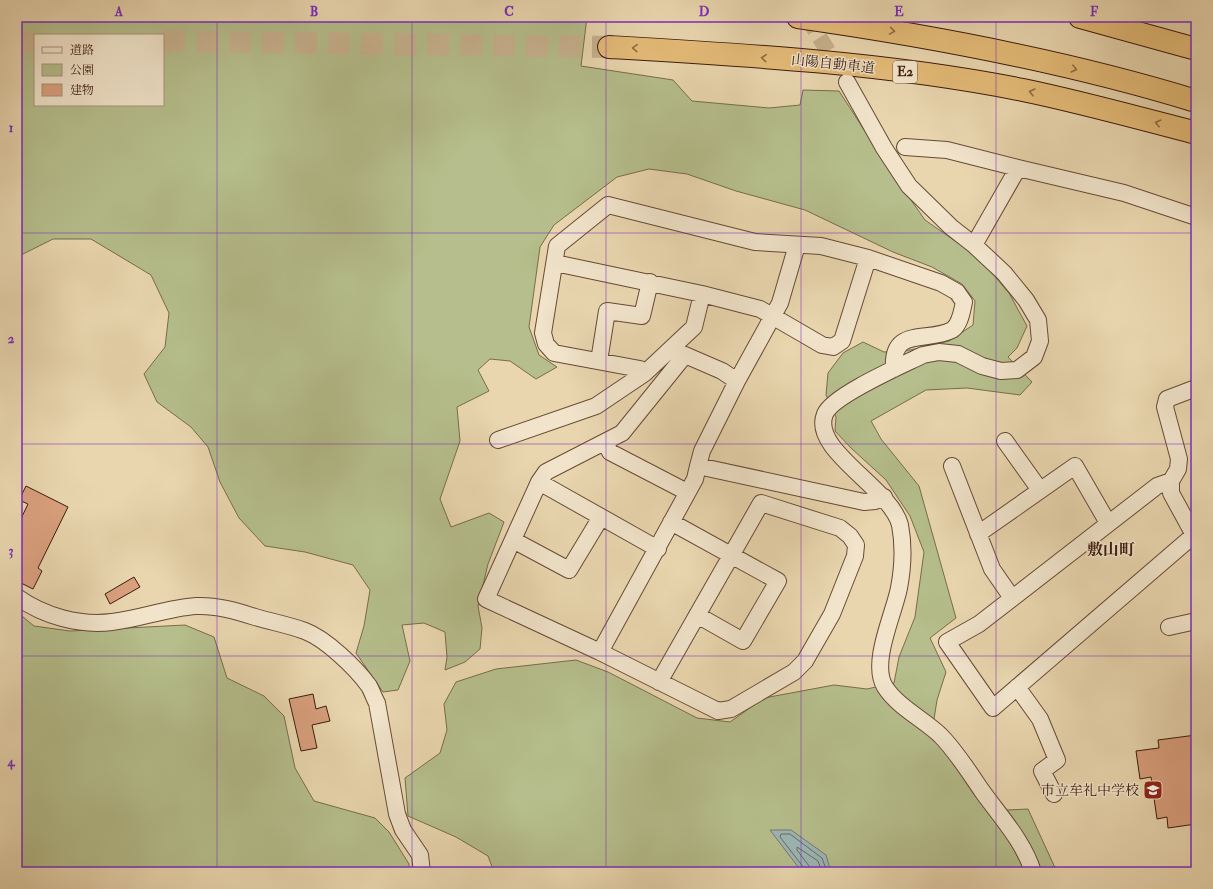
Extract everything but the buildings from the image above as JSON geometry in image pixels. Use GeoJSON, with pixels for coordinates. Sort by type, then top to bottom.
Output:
{"type":"FeatureCollection","features":[{"type":"Feature","properties":{"kind":"highway"},"geometry":{"type":"LineString","coordinates":[[798,17],[917,35],[1024,56],[1196,101]]}},
{"type":"Feature","properties":{"kind":"highway"},"geometry":{"type":"LineString","coordinates":[[1080,17],[1196,49]]}},
{"type":"Feature","properties":{"kind":"highway","name":"山陽自動車道"},"geometry":{"type":"LineString","coordinates":[[609,47],[701,52],[838,64],[948,78],[1023,90],[1196,133]]}},
{"type":"Feature","properties":{"kind":"street"},"geometry":{"type":"LineString","coordinates":[[847,82],[884,148],[909,186],[951,227],[974,245],[1004,273],[1026,300],[1038,320],[1040,341],[1034,357],[1017,370],[1001,371],[982,366],[958,354],[939,352],[923,355],[835,401],[825,414],[824,427],[828,440],[840,456],[884,497],[896,513],[899,523],[902,540],[903,566],[899,589],[883,646],[880,666],[884,686],[896,699],[941,736],[961,761],[1017,840],[1029,860],[1033,872]]}},
{"type":"Feature","properties":{"kind":"street"},"geometry":{"type":"LineString","coordinates":[[905,147],[947,150],[1124,193],[1196,217]]}},
{"type":"Feature","properties":{"kind":"street"},"geometry":{"type":"LineString","coordinates":[[974,245],[1018,168]]}},
{"type":"Feature","properties":{"kind":"street"},"geometry":{"type":"LineString","coordinates":[[645,373],[640,369],[554,353],[546,344],[543,333],[557,246],[608,205],[755,242],[821,246],[868,258],[941,283],[957,292],[964,302],[961,317],[953,329],[938,334],[910,338],[897,346],[893,358],[894,369]]}},
{"type":"Feature","properties":{"kind":"street"},"geometry":{"type":"LineString","coordinates":[[600,652],[658,549],[695,479],[702,451],[737,381],[780,303],[797,245]]}},
{"type":"Feature","properties":{"kind":"street"},"geometry":{"type":"LineString","coordinates":[[555,263],[650,282],[760,309],[822,345],[833,347],[842,342],[868,258]]}},
{"type":"Feature","properties":{"kind":"street"},"geometry":{"type":"LineString","coordinates":[[600,361],[607,311],[642,316],[650,282]]}},
{"type":"Feature","properties":{"kind":"street"},"geometry":{"type":"LineString","coordinates":[[498,440],[596,406],[645,373],[694,327],[702,294]]}},
{"type":"Feature","properties":{"kind":"street"},"geometry":{"type":"LineString","coordinates":[[659,682],[761,503],[840,528],[850,536],[856,545],[855,556],[832,614],[805,661],[794,672],[731,709],[718,711],[659,682],[600,652],[486,600],[539,482],[546,472],[622,433],[685,355],[722,371],[737,381]]}},
{"type":"Feature","properties":{"kind":"street"},"geometry":{"type":"LineString","coordinates":[[1171,481],[1157,486],[979,624],[947,642],[993,708],[1195,536],[1191,515],[1171,493],[1171,481],[1178,469],[1179,459],[1165,407],[1167,399],[1196,388]]}},
{"type":"Feature","properties":{"kind":"street"},"geometry":{"type":"LineString","coordinates":[[1005,441],[1040,490]]}},
{"type":"Feature","properties":{"kind":"street"},"geometry":{"type":"LineString","coordinates":[[605,442],[610,452],[687,492]]}},
{"type":"Feature","properties":{"kind":"street"},"geometry":{"type":"LineString","coordinates":[[698,466],[864,502],[875,501],[884,497]]}},
{"type":"Feature","properties":{"kind":"street"},"geometry":{"type":"LineString","coordinates":[[952,466],[992,569],[1012,598]]}},
{"type":"Feature","properties":{"kind":"street"},"geometry":{"type":"LineString","coordinates":[[978,534],[1075,466],[1108,523]]}},
{"type":"Feature","properties":{"kind":"street"},"geometry":{"type":"LineString","coordinates":[[539,482],[658,549]]}},
{"type":"Feature","properties":{"kind":"street"},"geometry":{"type":"LineString","coordinates":[[513,540],[568,570],[601,517]]}},
{"type":"Feature","properties":{"kind":"street"},"geometry":{"type":"LineString","coordinates":[[671,522],[778,580],[743,641],[697,615]]}},
{"type":"Feature","properties":{"kind":"street"},"geometry":{"type":"LineString","coordinates":[[17,597],[30,606],[63,618],[82,622],[111,623],[172,609],[197,606],[225,608],[306,632],[331,648],[352,667],[370,687],[377,703],[397,814],[403,830],[420,856],[422,872]]}},
{"type":"Feature","properties":{"kind":"street"},"geometry":{"type":"LineString","coordinates":[[1169,627],[1196,621]]}},
{"type":"Feature","properties":{"kind":"street"},"geometry":{"type":"LineString","coordinates":[[1017,687],[1040,719],[1057,760],[1042,771],[1054,794]]}},
{"type":"Feature","properties":{"kind":"green space"},"geometry":{"type":"Polygon","coordinates":[[[17,17],[587,17],[581,66],[673,80],[692,101],[769,108],[800,105],[803,90],[839,91],[892,173],[925,220],[978,257],[1009,293],[1027,326],[1017,348],[1008,357],[1032,382],[1020,395],[967,388],[926,390],[871,421],[881,439],[919,486],[956,618],[930,638],[946,672],[937,700],[932,732],[978,799],[1007,810],[1028,809],[1057,872],[494,872],[488,856],[456,837],[408,816],[405,778],[440,753],[447,730],[444,704],[456,682],[496,669],[576,660],[608,672],[697,718],[730,722],[764,698],[834,685],[867,689],[894,683],[899,657],[915,617],[924,552],[910,516],[886,480],[835,431],[836,417],[826,395],[828,373],[843,353],[863,342],[884,352],[910,350],[949,341],[973,325],[975,301],[962,284],[932,267],[893,252],[805,210],[736,191],[687,174],[649,169],[617,177],[554,225],[540,247],[529,327],[539,355],[557,367],[536,379],[510,361],[490,359],[478,370],[489,391],[457,407],[460,441],[440,499],[451,527],[489,513],[504,522],[488,564],[478,606],[482,628],[480,649],[465,662],[445,670],[447,657],[445,632],[424,623],[402,625],[410,661],[398,690],[383,692],[356,653],[364,626],[370,590],[353,565],[305,552],[265,546],[239,518],[220,482],[208,447],[191,427],[157,402],[144,374],[165,347],[169,313],[151,275],[91,239],[53,239],[17,257],[17,17]]]}},
{"type":"Feature","properties":{"kind":"green space"},"geometry":{"type":"Polygon","coordinates":[[[17,612],[34,626],[70,631],[185,625],[214,637],[227,678],[264,696],[284,716],[295,768],[314,801],[375,818],[389,832],[409,864],[409,872],[17,872],[17,612]]]}},
{"type":"Feature","properties":{"kind":"water"},"geometry":{"type":"Polygon","coordinates":[[[770,830],[791,830],[826,855],[831,872],[802,872],[770,830]]]}},
{"type":"Feature","properties":{"kind":"tunnel"},"geometry":{"type":"LineString","coordinates":[[807,17],[839,69]]}},
{"type":"Feature","properties":{"kind":"tunnel"},"geometry":{"type":"LineString","coordinates":[[164,41],[609,47]]}},
{"type":"Feature","properties":{"kind":"tunnel"},"geometry":{"type":"LineString","coordinates":[[17,42],[34,42]]}},
{"type":"Feature","properties":{"kind":"place","name":"市立牟礼中学校"},"geometry":{"type":"Point","coordinates":[1153,790]}},
{"type":"Feature","properties":{"kind":"district","name":"敷山町"},"geometry":{"type":"Point","coordinates":[1111,550]}}]}
